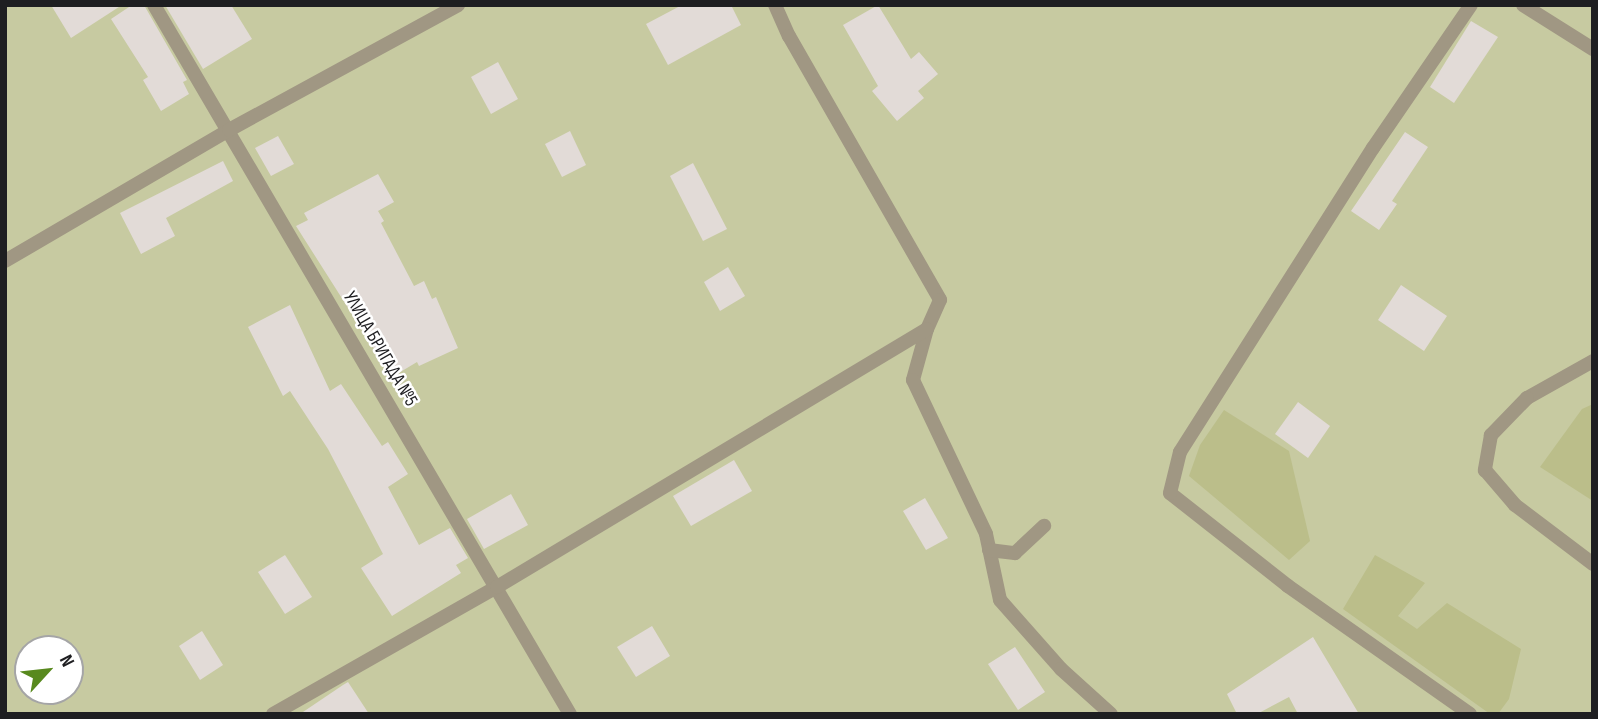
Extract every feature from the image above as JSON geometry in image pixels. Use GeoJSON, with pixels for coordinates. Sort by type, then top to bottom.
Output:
{"type":"FeatureCollection","features":[{"type":"Feature","properties":{"kind":"lane","name":"УЛИЦА БРИГАДА №5"},"geometry":{"type":"LineString","coordinates":[[154,5],[570,714]]}},
{"type":"Feature","properties":{"kind":"lane"},"geometry":{"type":"LineString","coordinates":[[5,261],[229,130],[458,5]]}},
{"type":"Feature","properties":{"kind":"lane"},"geometry":{"type":"LineString","coordinates":[[775,5],[789,36],[940,300],[927,329],[913,380],[986,534],[1000,600],[1061,669],[1111,714]]}},
{"type":"Feature","properties":{"kind":"lane"},"geometry":{"type":"LineString","coordinates":[[1470,714],[1288,586],[1170,493],[1180,452],[1373,148],[1471,5]]}},
{"type":"Feature","properties":{"kind":"lane"},"geometry":{"type":"LineString","coordinates":[[1523,5],[1593,49]]}},
{"type":"Feature","properties":{"kind":"lane"},"geometry":{"type":"LineString","coordinates":[[273,714],[497,587],[927,329]]}},
{"type":"Feature","properties":{"kind":"lane"},"geometry":{"type":"LineString","coordinates":[[1593,361],[1527,398],[1491,435],[1485,470],[1515,505],[1593,564]]}},
{"type":"Feature","properties":{"kind":"lane"},"geometry":{"type":"LineString","coordinates":[[989,550],[1015,553],[1044,526]]}},
{"type":"Feature","properties":{"kind":"green space"},"geometry":{"type":"Polygon","coordinates":[[[5,5],[1593,5],[1593,714],[5,714],[5,5]]]}},
{"type":"Feature","properties":{"kind":"green space"},"geometry":{"type":"Polygon","coordinates":[[[1593,404],[1593,501],[1540,467],[1582,409],[1593,404]]]}},
{"type":"Feature","properties":{"kind":"green space"},"geometry":{"type":"Polygon","coordinates":[[[1224,410],[1289,451],[1310,541],[1289,560],[1189,476],[1200,445],[1224,410]]]}},
{"type":"Feature","properties":{"kind":"green space"},"geometry":{"type":"Polygon","coordinates":[[[1375,555],[1425,583],[1398,616],[1417,629],[1447,603],[1521,649],[1509,699],[1498,714],[1490,714],[1343,609],[1375,555]]]}},
{"type":"Feature","properties":{"kind":"building"},"geometry":{"type":"Polygon","coordinates":[[[51,5],[122,5],[71,38],[51,5]]]}},
{"type":"Feature","properties":{"kind":"building"},"geometry":{"type":"Polygon","coordinates":[[[132,5],[144,5],[187,80],[183,82],[189,94],[161,111],[143,80],[148,77],[111,19],[132,5]]]}},
{"type":"Feature","properties":{"kind":"building"},"geometry":{"type":"Polygon","coordinates":[[[165,5],[231,5],[252,39],[203,69],[165,5]]]}},
{"type":"Feature","properties":{"kind":"building"},"geometry":{"type":"Polygon","coordinates":[[[682,5],[731,5],[741,25],[668,65],[646,24],[682,5]]]}},
{"type":"Feature","properties":{"kind":"building"},"geometry":{"type":"Polygon","coordinates":[[[878,5],[911,59],[919,52],[938,74],[918,91],[924,98],[897,121],[872,91],[878,86],[843,25],[878,5]]]}},
{"type":"Feature","properties":{"kind":"building"},"geometry":{"type":"Polygon","coordinates":[[[1471,21],[1498,37],[1454,103],[1430,87],[1471,21]]]}},
{"type":"Feature","properties":{"kind":"building"},"geometry":{"type":"Polygon","coordinates":[[[498,62],[518,99],[491,114],[471,77],[498,62]]]}},
{"type":"Feature","properties":{"kind":"building"},"geometry":{"type":"Polygon","coordinates":[[[570,131],[586,165],[562,177],[545,144],[570,131]]]}},
{"type":"Feature","properties":{"kind":"building"},"geometry":{"type":"Polygon","coordinates":[[[1405,132],[1428,147],[1392,201],[1397,204],[1379,230],[1351,211],[1405,132]]]}},
{"type":"Feature","properties":{"kind":"building"},"geometry":{"type":"Polygon","coordinates":[[[278,136],[294,164],[271,176],[255,148],[278,136]]]}},
{"type":"Feature","properties":{"kind":"building"},"geometry":{"type":"Polygon","coordinates":[[[223,161],[233,181],[166,218],[175,236],[141,254],[120,213],[223,161]]]}},
{"type":"Feature","properties":{"kind":"building"},"geometry":{"type":"Polygon","coordinates":[[[693,163],[727,229],[703,241],[670,176],[693,163]]]}},
{"type":"Feature","properties":{"kind":"building"},"geometry":{"type":"Polygon","coordinates":[[[378,174],[394,202],[378,211],[384,221],[381,223],[414,286],[424,281],[432,299],[436,297],[458,348],[419,366],[417,362],[392,377],[296,226],[308,220],[304,213],[378,174]]]}},
{"type":"Feature","properties":{"kind":"building"},"geometry":{"type":"Polygon","coordinates":[[[728,267],[745,296],[720,311],[704,282],[728,267]]]}},
{"type":"Feature","properties":{"kind":"building"},"geometry":{"type":"Polygon","coordinates":[[[1401,285],[1447,316],[1424,351],[1378,320],[1401,285]]]}},
{"type":"Feature","properties":{"kind":"building"},"geometry":{"type":"Polygon","coordinates":[[[290,305],[330,391],[341,384],[382,446],[388,442],[408,474],[388,487],[419,545],[450,528],[468,558],[456,565],[461,573],[392,616],[361,568],[383,554],[328,449],[290,391],[283,396],[248,327],[290,305]]]}},
{"type":"Feature","properties":{"kind":"building"},"geometry":{"type":"Polygon","coordinates":[[[1298,402],[1330,426],[1308,458],[1275,434],[1298,402]]]}},
{"type":"Feature","properties":{"kind":"building"},"geometry":{"type":"Polygon","coordinates":[[[734,460],[752,491],[691,526],[673,496],[734,460]]]}},
{"type":"Feature","properties":{"kind":"building"},"geometry":{"type":"Polygon","coordinates":[[[511,494],[528,525],[484,549],[467,519],[511,494]]]}},
{"type":"Feature","properties":{"kind":"building"},"geometry":{"type":"Polygon","coordinates":[[[925,498],[948,538],[926,550],[903,511],[925,498]]]}},
{"type":"Feature","properties":{"kind":"building"},"geometry":{"type":"Polygon","coordinates":[[[285,555],[312,597],[285,614],[258,572],[285,555]]]}},
{"type":"Feature","properties":{"kind":"building"},"geometry":{"type":"Polygon","coordinates":[[[652,626],[670,656],[636,677],[617,647],[652,626]]]}},
{"type":"Feature","properties":{"kind":"building"},"geometry":{"type":"Polygon","coordinates":[[[202,631],[223,665],[200,680],[179,646],[202,631]]]}},
{"type":"Feature","properties":{"kind":"building"},"geometry":{"type":"Polygon","coordinates":[[[1313,637],[1359,714],[1298,714],[1289,697],[1257,714],[1237,714],[1227,694],[1313,637]]]}},
{"type":"Feature","properties":{"kind":"building"},"geometry":{"type":"Polygon","coordinates":[[[1015,647],[1045,692],[1018,710],[988,664],[1015,647]]]}},
{"type":"Feature","properties":{"kind":"building"},"geometry":{"type":"Polygon","coordinates":[[[348,682],[369,714],[300,714],[343,685],[348,682]]]}}]}
